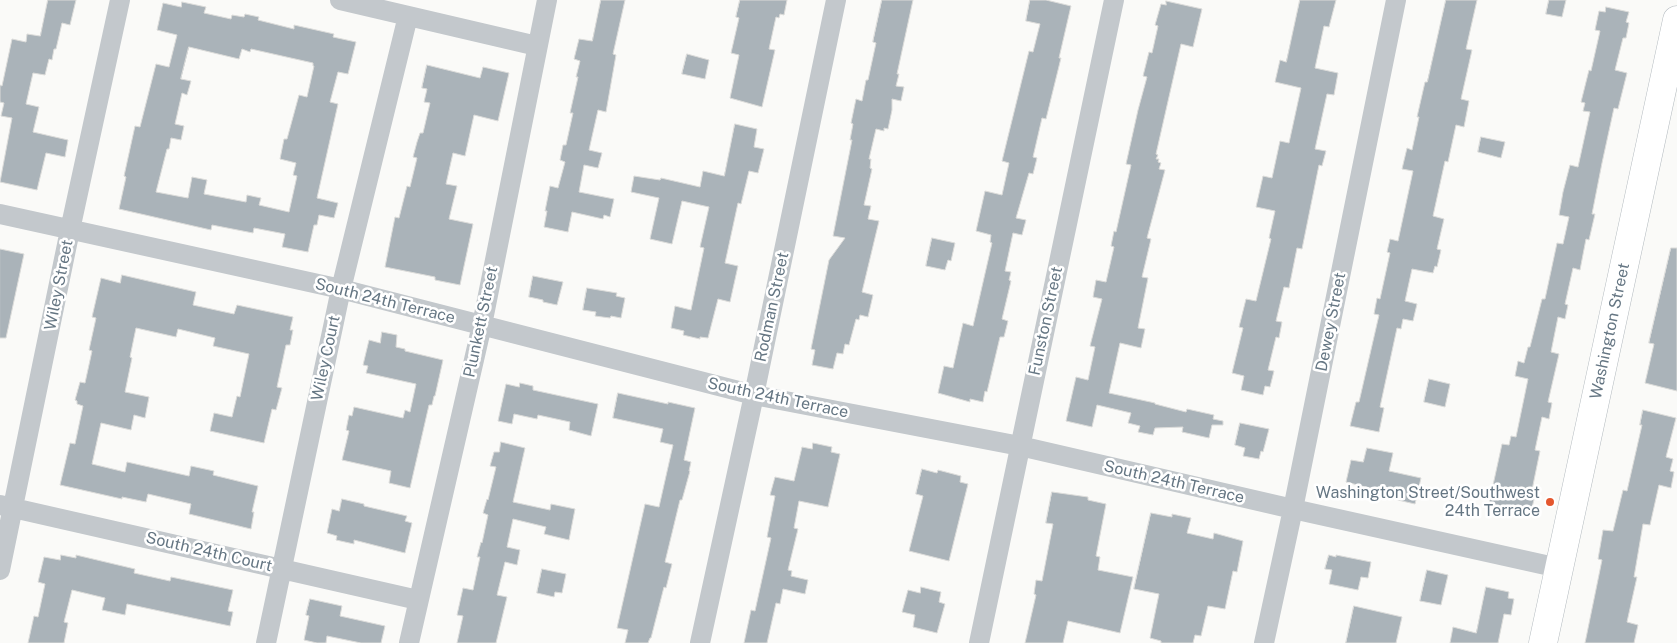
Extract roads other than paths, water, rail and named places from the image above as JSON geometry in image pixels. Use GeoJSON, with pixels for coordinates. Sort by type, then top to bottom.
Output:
{"type":"FeatureCollection","features":[{"type":"Feature","properties":{"kind":"street","name":"Wiley Street"},"geometry":{"type":"LineString","coordinates":[[0,570],[7,507],[120,0]]}},
{"type":"Feature","properties":{"kind":"street"},"geometry":{"type":"LineString","coordinates":[[340,0],[537,46]]}},
{"type":"Feature","properties":{"kind":"street","name":"Plunkett Street"},"geometry":{"type":"LineString","coordinates":[[409,643],[482,324],[537,46],[548,0]]}},
{"type":"Feature","properties":{"kind":"street","name":"Rodman Street"},"geometry":{"type":"LineString","coordinates":[[700,643],[754,395],[836,0]]}},
{"type":"Feature","properties":{"kind":"street","name":"Funston Street"},"geometry":{"type":"LineString","coordinates":[[979,643],[1114,0]]}},
{"type":"Feature","properties":{"kind":"street","name":"Dewey Street"},"geometry":{"type":"LineString","coordinates":[[1264,643],[1396,0]]}},
{"type":"Feature","properties":{"kind":"street","name":"Wiley Court"},"geometry":{"type":"LineString","coordinates":[[266,643],[340,289],[408,16]]}},
{"type":"Feature","properties":{"kind":"street","name":"Washington Street"},"geometry":{"type":"LineString","coordinates":[[1543,643],[1677,20]]}},
{"type":"Feature","properties":{"kind":"street","name":"South 24th Terrace"},"geometry":{"type":"LineString","coordinates":[[0,214],[340,289],[754,395],[1020,446],[1559,568]]}},
{"type":"Feature","properties":{"kind":"street","name":"South 24th Court"},"geometry":{"type":"LineString","coordinates":[[7,507],[418,600]]}},
{"type":"Feature","properties":{"kind":"place","name":"Washington Street/Southwest 24th Terrace"},"geometry":{"type":"Point","coordinates":[1550,502]}}]}
